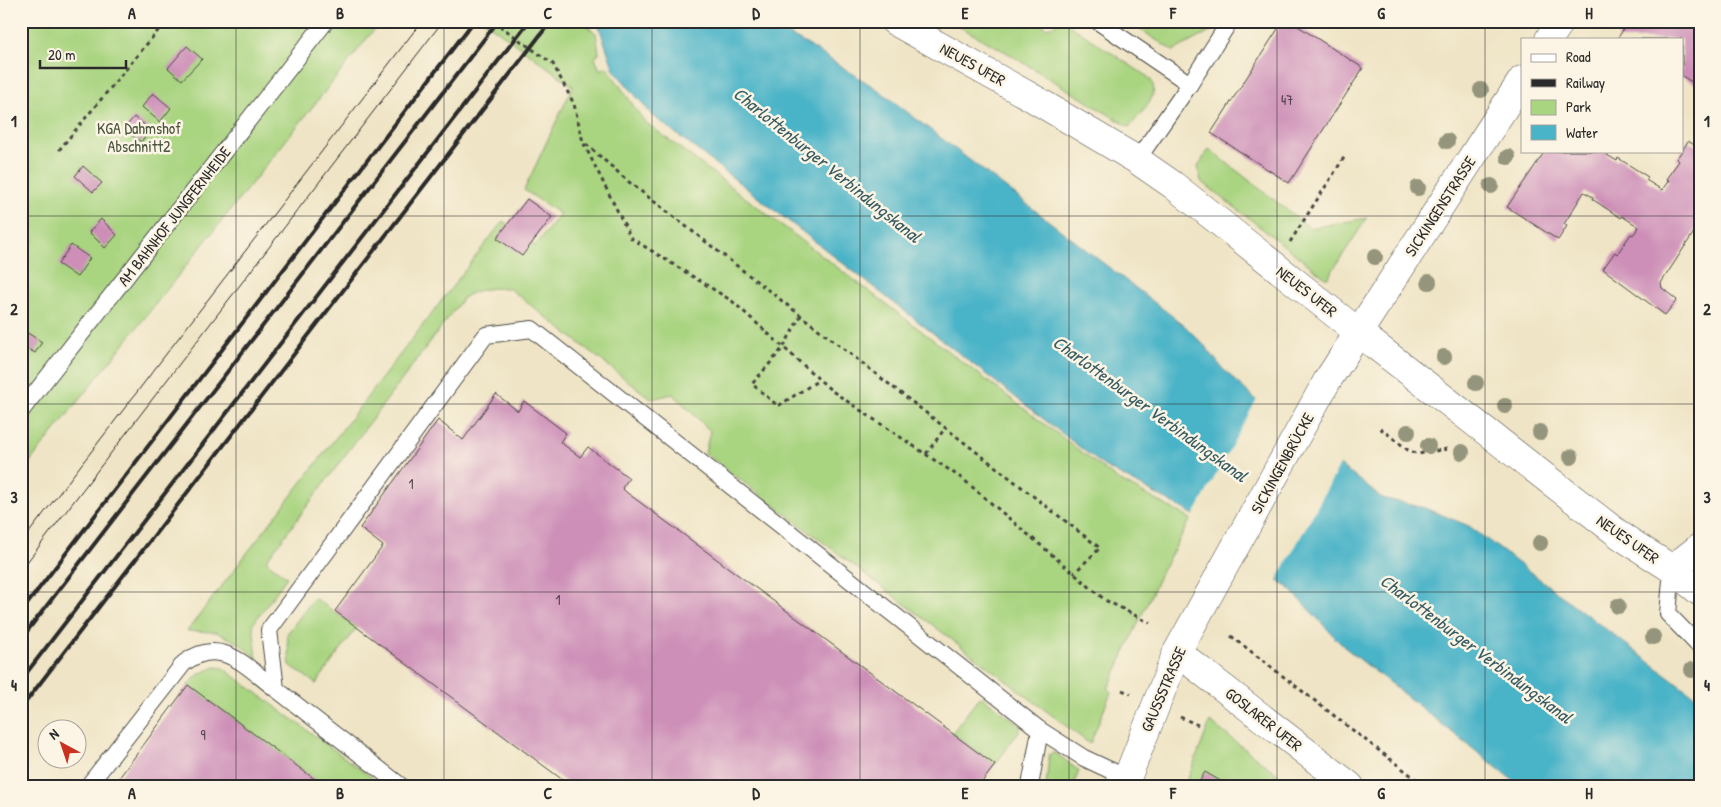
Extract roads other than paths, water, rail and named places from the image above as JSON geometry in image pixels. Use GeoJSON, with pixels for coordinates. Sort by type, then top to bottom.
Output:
{"type":"FeatureCollection","features":[{"type":"Feature","properties":{"kind":"street","name":"NEUES UFER"},"geometry":{"type":"LineString","coordinates":[[894,21],[1031,97],[1137,160],[1172,185],[1621,536],[1672,569],[1700,592]]}},
{"type":"Feature","properties":{"kind":"street"},"geometry":{"type":"LineString","coordinates":[[1550,38],[1561,21]]}},
{"type":"Feature","properties":{"kind":"street","name":"SICKINGENSTRASSE"},"geometry":{"type":"LineString","coordinates":[[1358,332],[1521,82]]}},
{"type":"Feature","properties":{"kind":"street","name":"SICKINGENBRÜCKE"},"geometry":{"type":"LineString","coordinates":[[1209,595],[1327,381],[1358,332]]}},
{"type":"Feature","properties":{"kind":"street"},"geometry":{"type":"LineString","coordinates":[[1672,569],[1700,547]]}},
{"type":"Feature","properties":{"kind":"street","name":"GAUSSSTRASSE"},"geometry":{"type":"LineString","coordinates":[[1125,782],[1177,652],[1209,595]]}},
{"type":"Feature","properties":{"kind":"street","name":"GOSLARER UFER"},"geometry":{"type":"LineString","coordinates":[[1177,652],[1350,786]]}},
{"type":"Feature","properties":{"kind":"lane","name":"AM BAHNHOF JUNGFERNHEIDE"},"geometry":{"type":"LineString","coordinates":[[21,411],[326,21]]}},
{"type":"Feature","properties":{"kind":"lane"},"geometry":{"type":"LineString","coordinates":[[1097,21],[1190,84]]}},
{"type":"Feature","properties":{"kind":"lane"},"geometry":{"type":"LineString","coordinates":[[1137,160],[1190,84],[1230,21]]}},
{"type":"Feature","properties":{"kind":"lane"},"geometry":{"type":"LineString","coordinates":[[276,689],[269,630],[486,335],[532,329],[1040,730],[1125,782]]}},
{"type":"Feature","properties":{"kind":"lane"},"geometry":{"type":"LineString","coordinates":[[1672,569],[1668,614],[1700,647]]}},
{"type":"Feature","properties":{"kind":"lane"},"geometry":{"type":"LineString","coordinates":[[88,786],[184,663],[193,657],[210,651],[227,654],[276,689],[401,786]]}},
{"type":"Feature","properties":{"kind":"lane"},"geometry":{"type":"LineString","coordinates":[[1030,786],[1040,730]]}},
{"type":"Feature","properties":{"kind":"water","name":"Charlottenburger Verbindungskanal"},"geometry":{"type":"Polygon","coordinates":[[[597,21],[764,21],[808,45],[880,91],[1185,326],[1206,347],[1222,368],[1256,400],[1382,498],[1425,508],[1469,526],[1700,700],[1700,786],[1520,786],[1343,646],[1290,589],[1196,516],[1104,466],[652,115],[614,70],[597,21]]]}},
{"type":"Feature","properties":{"kind":"tram line"},"geometry":{"type":"LineString","coordinates":[[21,543],[422,21]]}},
{"type":"Feature","properties":{"kind":"tram line"},"geometry":{"type":"LineString","coordinates":[[21,570],[443,21]]}},
{"type":"Feature","properties":{"kind":"railway"},"geometry":{"type":"LineString","coordinates":[[21,612],[474,21]]}},
{"type":"Feature","properties":{"kind":"railway"},"geometry":{"type":"LineString","coordinates":[[21,639],[498,21]]}},
{"type":"Feature","properties":{"kind":"railway"},"geometry":{"type":"LineString","coordinates":[[21,680],[529,21]]}},
{"type":"Feature","properties":{"kind":"railway"},"geometry":{"type":"LineString","coordinates":[[21,708],[551,21]]}},
{"type":"Feature","properties":{"kind":"park label","name":"KGA Dahmshof Abschnitt2"},"geometry":{"type":"Point","coordinates":[139,137]}}]}
